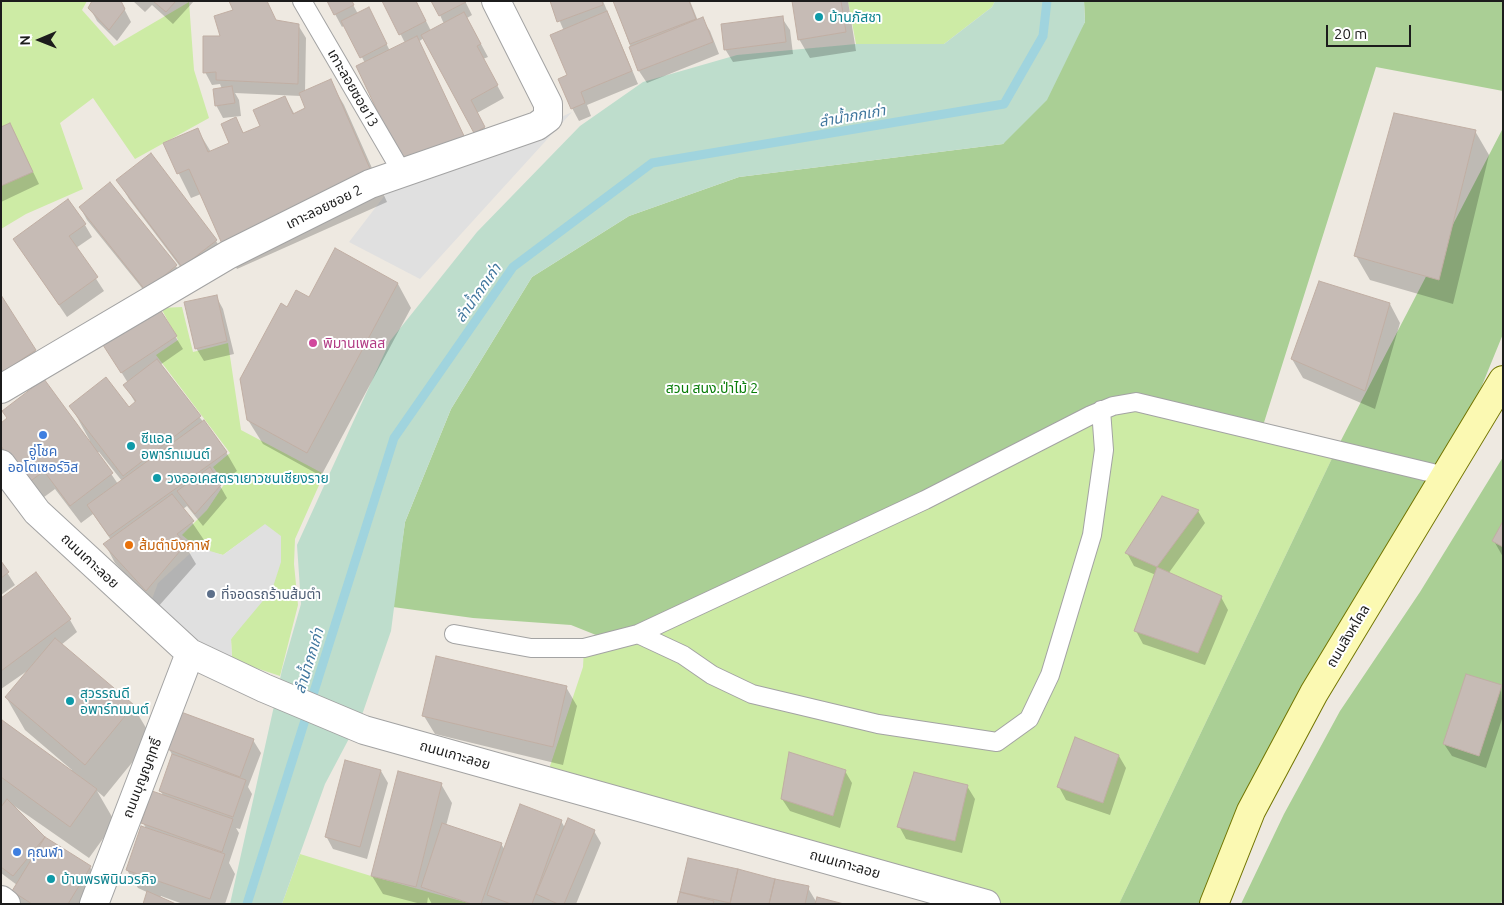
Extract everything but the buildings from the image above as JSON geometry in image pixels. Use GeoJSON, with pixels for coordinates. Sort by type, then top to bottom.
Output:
{"type":"FeatureCollection","features":[{"type":"Feature","properties":{"kind":"main road","name":"ถนนสิงหไคล"},"geometry":{"type":"LineString","coordinates":[[1214,904],[1251,812],[1310,702],[1503,380]]}},
{"type":"Feature","properties":{"kind":"street","name":"เกาะลอยซอย 2"},"geometry":{"type":"LineString","coordinates":[[1,389],[228,255],[370,184],[538,126],[548,118],[548,104],[496,1]]}},
{"type":"Feature","properties":{"kind":"street","name":"ถนนเกาะลอย"},"geometry":{"type":"LineString","coordinates":[[1,464],[37,512],[190,653],[264,688],[364,730],[986,904]]}},
{"type":"Feature","properties":{"kind":"street","name":"ถนนบุญญฤทธิ์"},"geometry":{"type":"LineString","coordinates":[[94,904],[190,653]]}},
{"type":"Feature","properties":{"kind":"street"},"geometry":{"type":"LineString","coordinates":[[1,900],[6,904]]}},
{"type":"Feature","properties":{"kind":"lane","name":"เกาะลอยซอย13"},"geometry":{"type":"LineString","coordinates":[[302,1],[403,174]]}},
{"type":"Feature","properties":{"kind":"lane"},"geometry":{"type":"LineString","coordinates":[[454,634],[531,648],[584,648],[638,634],[925,500],[1101,410],[1136,402],[1445,476]]}},
{"type":"Feature","properties":{"kind":"lane"},"geometry":{"type":"LineString","coordinates":[[638,634],[683,655],[712,675],[752,694],[878,724],[997,742],[1029,719],[1050,675],[1092,535],[1104,450],[1101,410]]}},
{"type":"Feature","properties":{"kind":"green space"},"geometry":{"type":"Polygon","coordinates":[[[1,1],[87,1],[82,10],[114,46],[189,2],[194,70],[209,118],[135,159],[93,98],[60,123],[83,189],[26,214],[1,229],[1,1]]]}},
{"type":"Feature","properties":{"kind":"green space"},"geometry":{"type":"Polygon","coordinates":[[[848,1],[995,1],[992,7],[944,44],[856,44],[848,1]]]}},
{"type":"Feature","properties":{"kind":"green space"},"geometry":{"type":"Polygon","coordinates":[[[995,1],[1084,1],[1085,22],[1047,100],[1003,144],[739,177],[629,216],[532,277],[451,409],[405,522],[391,631],[363,712],[325,784],[282,904],[230,904],[282,670],[301,604],[297,545],[390,341],[477,232],[580,126],[643,82],[737,55],[856,44],[944,44],[992,7],[995,1]]]}},
{"type":"Feature","properties":{"kind":"green space","name":"สวน สนง.ป่าไม้ 2"},"geometry":{"type":"Polygon","coordinates":[[[1084,1],[1503,1],[1503,91],[1376,67],[1261,432],[1136,402],[611,641],[571,625],[473,618],[393,607],[405,522],[451,409],[532,277],[629,216],[739,177],[1003,144],[1085,22],[1084,1]]]}},
{"type":"Feature","properties":{"kind":"green space"},"geometry":{"type":"Polygon","coordinates":[[[1503,128],[1503,334],[1445,476],[1214,904],[1119,904],[1336,450],[1503,128]]]}},
{"type":"Feature","properties":{"kind":"green space"},"geometry":{"type":"Polygon","coordinates":[[[182,307],[193,352],[228,343],[241,430],[324,474],[295,539],[294,564],[298,605],[280,676],[232,660],[231,639],[247,617],[252,534],[223,555],[199,549],[182,535],[207,510],[225,483],[213,467],[230,453],[156,355],[178,340],[161,308],[182,307]]]}},
{"type":"Feature","properties":{"kind":"green space"},"geometry":{"type":"Polygon","coordinates":[[[1113,406],[1336,450],[1119,904],[986,904],[550,782],[550,766],[583,667],[584,648],[1113,406]]]}},
{"type":"Feature","properties":{"kind":"green space"},"geometry":{"type":"Polygon","coordinates":[[[1503,457],[1503,898],[1501,904],[1241,904],[1284,814],[1340,711],[1420,592],[1503,457]]]}},
{"type":"Feature","properties":{"kind":"green space"},"geometry":{"type":"Polygon","coordinates":[[[300,854],[371,876],[472,904],[282,904],[300,854]]]}},
{"type":"Feature","properties":{"kind":"shaded area"},"geometry":{"type":"Polygon","coordinates":[[[572,112],[420,279],[349,242],[392,186],[454,167],[572,112]]]}},
{"type":"Feature","properties":{"kind":"shaded area","name":"ที่จอดรถร้านส้มตำ"},"geometry":{"type":"Polygon","coordinates":[[[265,524],[281,536],[281,562],[272,590],[231,639],[232,660],[190,639],[169,625],[152,599],[158,583],[197,547],[223,555],[265,524]]]}},
{"type":"Feature","properties":{"kind":"waterway","name":"ลำน้ำกกเก่า"},"geometry":{"type":"LineString","coordinates":[[247,904],[394,438],[513,267],[652,163],[1004,104],[1043,36],[1047,1]]}},
{"type":"Feature","properties":{"kind":"place","name":"บ้านภัสชา"},"geometry":{"type":"Point","coordinates":[819,17]}},
{"type":"Feature","properties":{"kind":"place","name":"พิมานเพลส"},"geometry":{"type":"Point","coordinates":[313,343]}},
{"type":"Feature","properties":{"kind":"place","name":"อู่โชค ออโตเซอร์วิส"},"geometry":{"type":"Point","coordinates":[43,435]}},
{"type":"Feature","properties":{"kind":"place","name":"ซีแอล อพาร์ทเมนต์"},"geometry":{"type":"Point","coordinates":[131,446]}},
{"type":"Feature","properties":{"kind":"place","name":"วงออเคสตราเยาวชนเชียงราย"},"geometry":{"type":"Point","coordinates":[157,478]}},
{"type":"Feature","properties":{"kind":"place","name":"ส้มตำบึงกาฬ"},"geometry":{"type":"Point","coordinates":[129,545]}},
{"type":"Feature","properties":{"kind":"place","name":"ที่จอดรถร้านส้มตำ"},"geometry":{"type":"Point","coordinates":[211,594]}},
{"type":"Feature","properties":{"kind":"place","name":"สุวรรณดี อพาร์ทเมนต์"},"geometry":{"type":"Point","coordinates":[70,701]}},
{"type":"Feature","properties":{"kind":"place","name":"คุณฬา"},"geometry":{"type":"Point","coordinates":[17,852]}},
{"type":"Feature","properties":{"kind":"place","name":"บ้านพรพินินวรกิจ"},"geometry":{"type":"Point","coordinates":[51,879]}}]}
